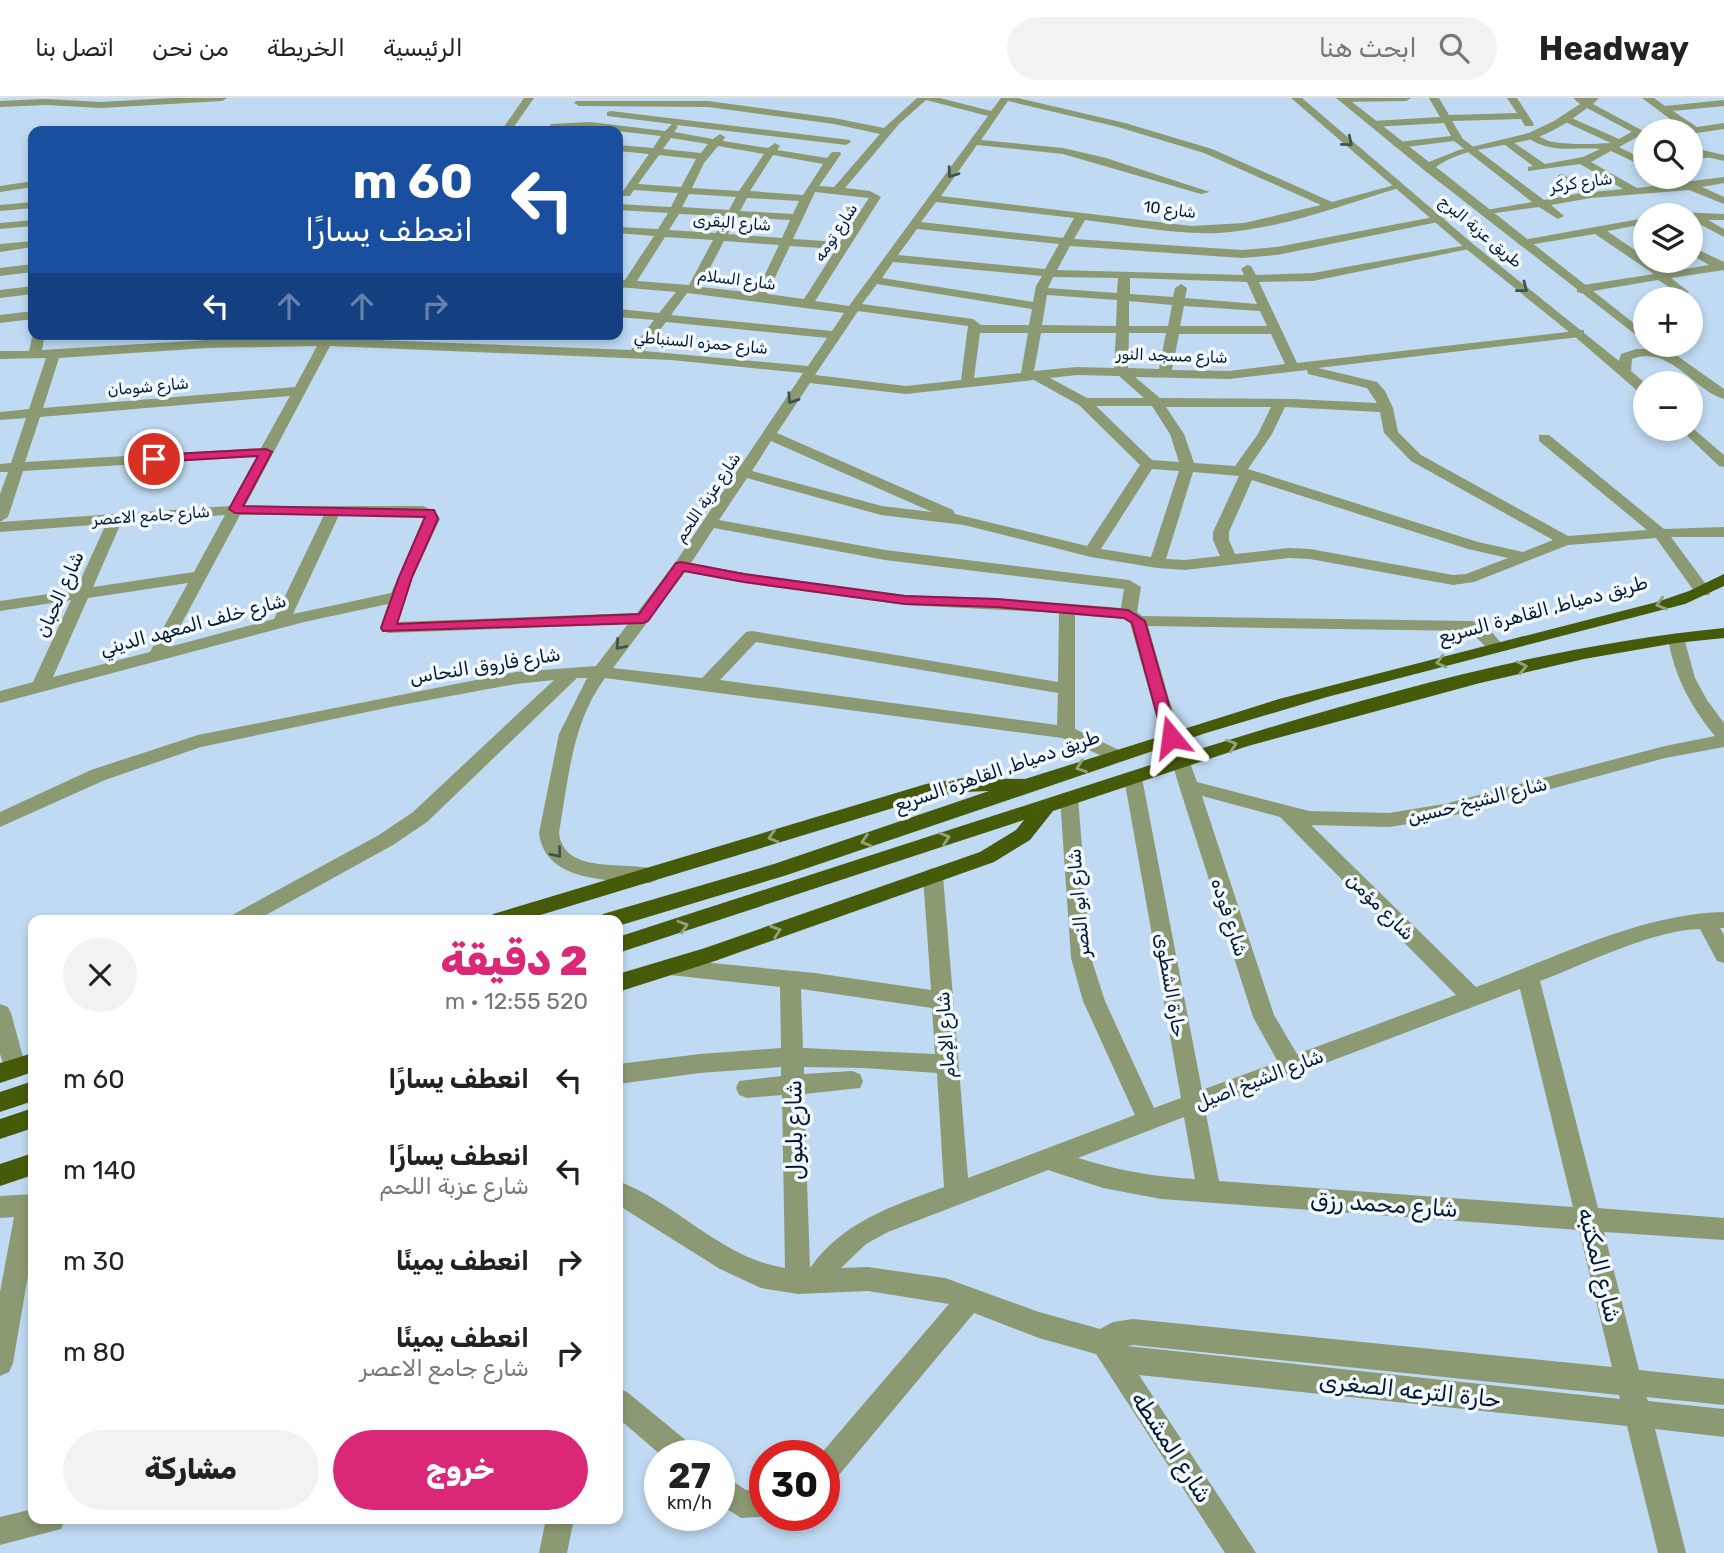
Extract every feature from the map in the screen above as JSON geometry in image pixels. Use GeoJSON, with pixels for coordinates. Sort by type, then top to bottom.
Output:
{"type":"FeatureCollection","features":[{"type":"Feature","properties":{"kind":"highway","name":"طريق دمياط, القاهرة السريع"},"geometry":{"type":"LineString","coordinates":[[623,916],[942,816],[1171,737],[1337,688],[1497,648],[1703,591],[1724,579]]}},
{"type":"Feature","properties":{"kind":"highway"},"geometry":{"type":"LineString","coordinates":[[1703,591],[1724,590]]}},
{"type":"Feature","properties":{"kind":"highway"},"geometry":{"type":"LineString","coordinates":[[623,943],[1302,724],[1421,691],[1549,661],[1676,638],[1724,633]]}},
{"type":"Feature","properties":{"kind":"highway"},"geometry":{"type":"LineString","coordinates":[[517,915],[926,791],[977,784],[1030,785]]}},
{"type":"Feature","properties":{"kind":"highway"},"geometry":{"type":"LineString","coordinates":[[623,981],[987,857],[1013,843],[1032,826],[1046,806]]}},
{"type":"Feature","properties":{"kind":"highway"},"geometry":{"type":"LineString","coordinates":[[0,1102],[28,1093]]}},
{"type":"Feature","properties":{"kind":"highway"},"geometry":{"type":"LineString","coordinates":[[0,1129],[28,1120]]}},
{"type":"Feature","properties":{"kind":"highway"},"geometry":{"type":"LineString","coordinates":[[0,1175],[28,1166]]}},
{"type":"Feature","properties":{"kind":"street"},"geometry":{"type":"LineString","coordinates":[[0,104],[19,100],[101,105],[222,98]]}},
{"type":"Feature","properties":{"kind":"street"},"geometry":{"type":"LineString","coordinates":[[509,126],[529,98]]}},
{"type":"Feature","properties":{"kind":"street"},"geometry":{"type":"LineString","coordinates":[[837,191],[887,132],[926,98],[993,116]]}},
{"type":"Feature","properties":{"kind":"street"},"geometry":{"type":"LineString","coordinates":[[1006,98],[1121,125],[1208,151],[1330,205]]}},
{"type":"Feature","properties":{"kind":"street","name":"شارع عزبة اللحم"},"geometry":{"type":"LineString","coordinates":[[650,875],[572,865],[558,857],[550,846],[549,833],[568,734],[580,702],[598,672],[643,618],[681,566],[853,309],[1006,98]]}},
{"type":"Feature","properties":{"kind":"street","name":"طريق عزبة البرج"},"geometry":{"type":"LineString","coordinates":[[1296,98],[1469,246],[1633,379]]}},
{"type":"Feature","properties":{"kind":"street"},"geometry":{"type":"LineString","coordinates":[[1342,99],[1406,98]]}},
{"type":"Feature","properties":{"kind":"street"},"geometry":{"type":"LineString","coordinates":[[1434,98],[1454,134],[1472,151],[1558,216]]}},
{"type":"Feature","properties":{"kind":"street"},"geometry":{"type":"LineString","coordinates":[[1512,98],[1538,141],[1552,145],[1613,144]]}},
{"type":"Feature","properties":{"kind":"street"},"geometry":{"type":"LineString","coordinates":[[1576,98],[1590,100],[1633,127]]}},
{"type":"Feature","properties":{"kind":"street"},"geometry":{"type":"LineString","coordinates":[[1647,98],[1676,119]]}},
{"type":"Feature","properties":{"kind":"street","name":"طريق عزبة البرج"},"geometry":{"type":"LineString","coordinates":[[1342,99],[1633,329]]}},
{"type":"Feature","properties":{"kind":"street"},"geometry":{"type":"LineString","coordinates":[[1428,168],[1444,158],[1533,134],[1567,119],[1590,100]]}},
{"type":"Feature","properties":{"kind":"street"},"geometry":{"type":"LineString","coordinates":[[578,104],[737,102],[753,110],[887,132]]}},
{"type":"Feature","properties":{"kind":"street"},"geometry":{"type":"LineString","coordinates":[[623,199],[667,134],[700,103]]}},
{"type":"Feature","properties":{"kind":"street"},"geometry":{"type":"LineString","coordinates":[[1664,110],[1724,103]]}},
{"type":"Feature","properties":{"kind":"street"},"geometry":{"type":"LineString","coordinates":[[578,104],[625,115],[846,142]]}},
{"type":"Feature","properties":{"kind":"street"},"geometry":{"type":"LineString","coordinates":[[565,124],[578,104]]}},
{"type":"Feature","properties":{"kind":"street"},"geometry":{"type":"LineString","coordinates":[[624,283],[662,233],[702,156],[714,142],[753,110]]}},
{"type":"Feature","properties":{"kind":"street"},"geometry":{"type":"LineString","coordinates":[[614,126],[625,115]]}},
{"type":"Feature","properties":{"kind":"street"},"geometry":{"type":"LineString","coordinates":[[1373,124],[1524,116]]}},
{"type":"Feature","properties":{"kind":"street"},"geometry":{"type":"LineString","coordinates":[[635,354],[663,317],[689,289],[769,152],[807,117]]}},
{"type":"Feature","properties":{"kind":"street"},"geometry":{"type":"LineString","coordinates":[[1567,119],[1633,156]]}},
{"type":"Feature","properties":{"kind":"street"},"geometry":{"type":"LineString","coordinates":[[1416,122],[1429,132]]}},
{"type":"Feature","properties":{"kind":"street"},"geometry":{"type":"LineString","coordinates":[[556,126],[583,126]]}},
{"type":"Feature","properties":{"kind":"street"},"geometry":{"type":"LineString","coordinates":[[1703,129],[1724,126]]}},
{"type":"Feature","properties":{"kind":"street"},"geometry":{"type":"LineString","coordinates":[[760,297],[807,193],[829,162],[863,127]]}},
{"type":"Feature","properties":{"kind":"street"},"geometry":{"type":"LineString","coordinates":[[623,130],[667,134],[829,162]]}},
{"type":"Feature","properties":{"kind":"street"},"geometry":{"type":"LineString","coordinates":[[1388,136],[1429,132],[1454,134]]}},
{"type":"Feature","properties":{"kind":"street"},"geometry":{"type":"LineString","coordinates":[[1398,145],[1454,134]]}},
{"type":"Feature","properties":{"kind":"street"},"geometry":{"type":"LineString","coordinates":[[1506,142],[1538,168],[1582,161],[1613,144],[1633,138]]}},
{"type":"Feature","properties":{"kind":"street"},"geometry":{"type":"LineString","coordinates":[[974,142],[1063,151],[1102,160],[1205,192]]}},
{"type":"Feature","properties":{"kind":"street"},"geometry":{"type":"LineString","coordinates":[[623,149],[702,156]]}},
{"type":"Feature","properties":{"kind":"street"},"geometry":{"type":"LineString","coordinates":[[1703,150],[1724,153]]}},
{"type":"Feature","properties":{"kind":"street"},"geometry":{"type":"LineString","coordinates":[[1703,153],[1724,158]]}},
{"type":"Feature","properties":{"kind":"street"},"geometry":{"type":"LineString","coordinates":[[1703,156],[1708,155]]}},
{"type":"Feature","properties":{"kind":"street"},"geometry":{"type":"LineString","coordinates":[[1582,161],[1635,191]]}},
{"type":"Feature","properties":{"kind":"street"},"geometry":{"type":"LineString","coordinates":[[1562,177],[1591,195]]}},
{"type":"Feature","properties":{"kind":"street"},"geometry":{"type":"LineString","coordinates":[[0,180],[28,182]]}},
{"type":"Feature","properties":{"kind":"street","name":"شارع كركر"},"geometry":{"type":"LineString","coordinates":[[1703,184],[1724,180]]}},
{"type":"Feature","properties":{"kind":"street"},"geometry":{"type":"LineString","coordinates":[[0,189],[28,183]]}},
{"type":"Feature","properties":{"kind":"street","name":"شارع 10"},"geometry":{"type":"LineString","coordinates":[[934,198],[1201,229],[1255,226],[1398,185]]}},
{"type":"Feature","properties":{"kind":"street","name":"شارع تومه"},"geometry":{"type":"LineString","coordinates":[[631,187],[743,194],[837,191],[876,197],[807,304]]}},
{"type":"Feature","properties":{"kind":"street","name":"شارع كركر"},"geometry":{"type":"LineString","coordinates":[[1485,213],[1591,195],[1663,189]]}},
{"type":"Feature","properties":{"kind":"street"},"geometry":{"type":"LineString","coordinates":[[1696,189],[1724,201]]}},
{"type":"Feature","properties":{"kind":"street"},"geometry":{"type":"LineString","coordinates":[[0,208],[28,205]]}},
{"type":"Feature","properties":{"kind":"street"},"geometry":{"type":"LineString","coordinates":[[623,207],[795,217]]}},
{"type":"Feature","properties":{"kind":"street"},"geometry":{"type":"LineString","coordinates":[[1082,214],[1048,273],[1041,291],[1034,329],[1031,376],[1084,402],[1148,464],[1243,472],[1474,546],[1527,558]]}},
{"type":"Feature","properties":{"kind":"street"},"geometry":{"type":"LineString","coordinates":[[1703,216],[1724,217]]}},
{"type":"Feature","properties":{"kind":"street"},"geometry":{"type":"LineString","coordinates":[[914,225],[1066,243],[1242,254],[1277,251],[1439,219]]}},
{"type":"Feature","properties":{"kind":"street"},"geometry":{"type":"LineString","coordinates":[[0,226],[28,223]]}},
{"type":"Feature","properties":{"kind":"street"},"geometry":{"type":"LineString","coordinates":[[1523,243],[1633,223]]}},
{"type":"Feature","properties":{"kind":"street"},"geometry":{"type":"LineString","coordinates":[[1703,224],[1724,234]]}},
{"type":"Feature","properties":{"kind":"street"},"geometry":{"type":"LineString","coordinates":[[1165,373],[1184,275],[1201,229]]}},
{"type":"Feature","properties":{"kind":"street","name":"شارع البقرى"},"geometry":{"type":"LineString","coordinates":[[623,230],[845,246]]}},
{"type":"Feature","properties":{"kind":"street"},"geometry":{"type":"LineString","coordinates":[[1597,230],[1677,287]]}},
{"type":"Feature","properties":{"kind":"street"},"geometry":{"type":"LineString","coordinates":[[0,248],[28,245]]}},
{"type":"Feature","properties":{"kind":"street"},"geometry":{"type":"LineString","coordinates":[[890,258],[1048,273],[1250,279],[1313,277],[1469,246]]}},
{"type":"Feature","properties":{"kind":"street"},"geometry":{"type":"LineString","coordinates":[[1242,254],[1250,279],[1297,368],[1372,385],[1386,408],[1391,433],[1416,458],[1566,541]]}},
{"type":"Feature","properties":{"kind":"street"},"geometry":{"type":"LineString","coordinates":[[1703,258],[1719,269]]}},
{"type":"Feature","properties":{"kind":"street"},"geometry":{"type":"LineString","coordinates":[[0,272],[28,269]]}},
{"type":"Feature","properties":{"kind":"street"},"geometry":{"type":"LineString","coordinates":[[1581,289],[1719,269]]}},
{"type":"Feature","properties":{"kind":"street"},"geometry":{"type":"LineString","coordinates":[[1124,274],[1121,371],[1156,402],[1177,434],[1188,467],[1157,563]]}},
{"type":"Feature","properties":{"kind":"street"},"geometry":{"type":"LineString","coordinates":[[874,280],[1038,306]]}},
{"type":"Feature","properties":{"kind":"street","name":"شارع السلام"},"geometry":{"type":"LineString","coordinates":[[624,283],[966,321],[975,325],[974,329]]}},
{"type":"Feature","properties":{"kind":"street"},"geometry":{"type":"LineString","coordinates":[[0,295],[28,291]]}},
{"type":"Feature","properties":{"kind":"street"},"geometry":{"type":"LineString","coordinates":[[1041,291],[1264,308]]}},
{"type":"Feature","properties":{"kind":"street"},"geometry":{"type":"LineString","coordinates":[[623,313],[835,335]]}},
{"type":"Feature","properties":{"kind":"street"},"geometry":{"type":"LineString","coordinates":[[0,320],[28,316]]}},
{"type":"Feature","properties":{"kind":"street"},"geometry":{"type":"LineString","coordinates":[[967,382],[974,329],[1275,330]]}},
{"type":"Feature","properties":{"kind":"street","name":"شارع مسجد النور"},"geometry":{"type":"LineString","coordinates":[[809,374],[895,390],[1031,376],[1121,371],[1210,375],[1297,368],[1579,333]]}},
{"type":"Feature","properties":{"kind":"street"},"geometry":{"type":"LineString","coordinates":[[34,355],[37,340]]}},
{"type":"Feature","properties":{"kind":"street","name":"شارع حمزه السنباطي"},"geometry":{"type":"LineString","coordinates":[[0,355],[208,344],[370,340]]}},
{"type":"Feature","properties":{"kind":"street","name":"شارع حمزه السنباطي"},"geometry":{"type":"LineString","coordinates":[[425,340],[523,351],[635,354],[809,374]]}},
{"type":"Feature","properties":{"kind":"street"},"geometry":{"type":"LineString","coordinates":[[523,351],[529,340]]}},
{"type":"Feature","properties":{"kind":"street"},"geometry":{"type":"LineString","coordinates":[[156,656],[326,342]]}},
{"type":"Feature","properties":{"kind":"street"},"geometry":{"type":"LineString","coordinates":[[1625,372],[1626,357],[1633,353],[1653,352],[1675,360]]}},
{"type":"Feature","properties":{"kind":"street"},"geometry":{"type":"LineString","coordinates":[[0,517],[8,468],[34,413],[54,354]]}},
{"type":"Feature","properties":{"kind":"street"},"geometry":{"type":"LineString","coordinates":[[1671,357],[1724,395]]}},
{"type":"Feature","properties":{"kind":"street","name":"شارع شومان"},"geometry":{"type":"LineString","coordinates":[[0,416],[299,391]]}},
{"type":"Feature","properties":{"kind":"street"},"geometry":{"type":"LineString","coordinates":[[1084,402],[1280,403],[1386,408]]}},
{"type":"Feature","properties":{"kind":"street"},"geometry":{"type":"LineString","coordinates":[[1230,561],[1221,540],[1221,531],[1243,472],[1280,403]]}},
{"type":"Feature","properties":{"kind":"street"},"geometry":{"type":"LineString","coordinates":[[769,435],[964,520]]}},
{"type":"Feature","properties":{"kind":"street"},"geometry":{"type":"LineString","coordinates":[[1545,438],[1660,534],[1703,591]]}},
{"type":"Feature","properties":{"kind":"street"},"geometry":{"type":"LineString","coordinates":[[1700,441],[1724,463]]}},
{"type":"Feature","properties":{"kind":"street"},"geometry":{"type":"LineString","coordinates":[[8,468],[266,452]]}},
{"type":"Feature","properties":{"kind":"street"},"geometry":{"type":"LineString","coordinates":[[1091,552],[1148,464]]}},
{"type":"Feature","properties":{"kind":"street"},"geometry":{"type":"LineString","coordinates":[[744,473],[881,510],[964,520],[1091,552],[1185,565],[1289,552],[1453,580],[1468,579],[1566,541],[1724,531]]}},
{"type":"Feature","properties":{"kind":"street","name":"شارع جامع الاعصر"},"geometry":{"type":"LineString","coordinates":[[0,527],[235,509],[423,511],[431,515],[388,628],[643,618]]}},
{"type":"Feature","properties":{"kind":"street"},"geometry":{"type":"LineString","coordinates":[[281,623],[334,510]]}},
{"type":"Feature","properties":{"kind":"street","name":"شارع الحبان"},"geometry":{"type":"LineString","coordinates":[[40,687],[116,518]]}},
{"type":"Feature","properties":{"kind":"street"},"geometry":{"type":"LineString","coordinates":[[711,523],[885,555],[1129,585],[1134,592],[1133,617],[1171,737]]}},
{"type":"Feature","properties":{"kind":"street"},"geometry":{"type":"LineString","coordinates":[[681,566],[744,578],[905,600],[996,603],[1133,617],[1472,626],[1480,629],[1497,648]]}},
{"type":"Feature","properties":{"kind":"street"},"geometry":{"type":"LineString","coordinates":[[0,606],[199,576]]}},
{"type":"Feature","properties":{"kind":"street","name":"شارع خلف المعهد الديني"},"geometry":{"type":"LineString","coordinates":[[0,697],[281,623],[398,597]]}},
{"type":"Feature","properties":{"kind":"street"},"geometry":{"type":"LineString","coordinates":[[1066,732],[1067,609]]}},
{"type":"Feature","properties":{"kind":"street"},"geometry":{"type":"LineString","coordinates":[[706,684],[752,636],[1066,689]]}},
{"type":"Feature","properties":{"kind":"street"},"geometry":{"type":"LineString","coordinates":[[1676,638],[1679,659],[1693,692],[1724,735]]}},
{"type":"Feature","properties":{"kind":"street","name":"شارع فاروق النحاس"},"geometry":{"type":"LineString","coordinates":[[0,820],[98,775],[198,741],[516,678],[572,673],[598,672],[706,684],[1066,732],[1113,755]]}},
{"type":"Feature","properties":{"kind":"street"},"geometry":{"type":"LineString","coordinates":[[250,915],[386,840],[420,817],[572,673]]}},
{"type":"Feature","properties":{"kind":"street","name":"شارع الشيخ حسين"},"geometry":{"type":"LineString","coordinates":[[1188,786],[1288,814],[1349,821],[1408,818],[1444,811],[1665,752],[1724,741]]}},
{"type":"Feature","properties":{"kind":"street","name":"شارع فوده"},"geometry":{"type":"LineString","coordinates":[[1181,762],[1264,1017],[1293,1066]]}},
{"type":"Feature","properties":{"kind":"street","name":"حارة الشطوى"},"geometry":{"type":"LineString","coordinates":[[1133,778],[1209,1191]]}},
{"type":"Feature","properties":{"kind":"street","name":"شارع ابو النصر"},"geometry":{"type":"LineString","coordinates":[[1069,798],[1081,958],[1094,1001],[1149,1121]]}},
{"type":"Feature","properties":{"kind":"street","name":"شارع مؤمن"},"geometry":{"type":"LineString","coordinates":[[1288,814],[1473,998]]}},
{"type":"Feature","properties":{"kind":"street","name":"شارع الإمام"},"geometry":{"type":"LineString","coordinates":[[933,876],[957,1194]]}},
{"type":"Feature","properties":{"kind":"street"},"geometry":{"type":"LineString","coordinates":[[1715,920],[1724,955]]}},
{"type":"Feature","properties":{"kind":"street","name":"شارع الشيخ اصيل"},"geometry":{"type":"LineString","coordinates":[[807,1282],[861,1233],[957,1194],[1648,931],[1715,920]]}},
{"type":"Feature","properties":{"kind":"street"},"geometry":{"type":"LineString","coordinates":[[670,967],[790,979],[943,1001]]}},
{"type":"Feature","properties":{"kind":"street","name":"شارع المكتبه"},"geometry":{"type":"LineString","coordinates":[[1528,977],[1672,1553]]}},
{"type":"Feature","properties":{"kind":"street","name":"شارع بلبول"},"geometry":{"type":"LineString","coordinates":[[790,979],[793,1085],[807,1282]]}},
{"type":"Feature","properties":{"kind":"street"},"geometry":{"type":"LineString","coordinates":[[0,1013],[16,1068]]}},
{"type":"Feature","properties":{"kind":"street"},"geometry":{"type":"LineString","coordinates":[[623,1073],[709,1061],[792,1056],[870,1057],[947,1065]]}},
{"type":"Feature","properties":{"kind":"street"},"geometry":{"type":"LineString","coordinates":[[747,1088],[852,1081]]}},
{"type":"Feature","properties":{"kind":"street","name":"شارع محمد رزق"},"geometry":{"type":"LineString","coordinates":[[1048,1159],[1122,1182],[1209,1191],[1724,1229]]}},
{"type":"Feature","properties":{"kind":"street","name":"حارة الترعه الصغرى"},"geometry":{"type":"LineString","coordinates":[[623,1196],[744,1269],[761,1276],[807,1282],[842,1279],[894,1281],[970,1298],[1039,1325],[1102,1342],[1121,1357],[1135,1361],[1724,1423]]}},
{"type":"Feature","properties":{"kind":"street"},"geometry":{"type":"LineString","coordinates":[[0,1207],[28,1206]]}},
{"type":"Feature","properties":{"kind":"street"},"geometry":{"type":"LineString","coordinates":[[0,1363],[28,1221]]}},
{"type":"Feature","properties":{"kind":"street"},"geometry":{"type":"LineString","coordinates":[[840,1452],[970,1298]]}},
{"type":"Feature","properties":{"kind":"street","name":"حارة الترعه الصغرى"},"geometry":{"type":"LineString","coordinates":[[1102,1342],[1113,1335],[1133,1332],[1724,1392]]}},
{"type":"Feature","properties":{"kind":"street","name":"شارع المشطه"},"geometry":{"type":"LineString","coordinates":[[1102,1342],[1242,1553]]}},
{"type":"Feature","properties":{"kind":"street"},"geometry":{"type":"LineString","coordinates":[[623,1405],[665,1440]]}},
{"type":"Feature","properties":{"kind":"street"},"geometry":{"type":"LineString","coordinates":[[0,1531],[30,1524]]}},
{"type":"Feature","properties":{"kind":"street"},"geometry":{"type":"LineString","coordinates":[[553,1553],[559,1524]]}},
{"type":"Feature","properties":{"kind":"route"},"geometry":{"type":"LineString","coordinates":[[154,459],[266,452],[235,509],[430,513],[432,519],[405,577],[388,628],[643,618],[681,566],[814,589],[905,600],[996,603],[1128,614],[1138,621],[1171,737]]}}]}
